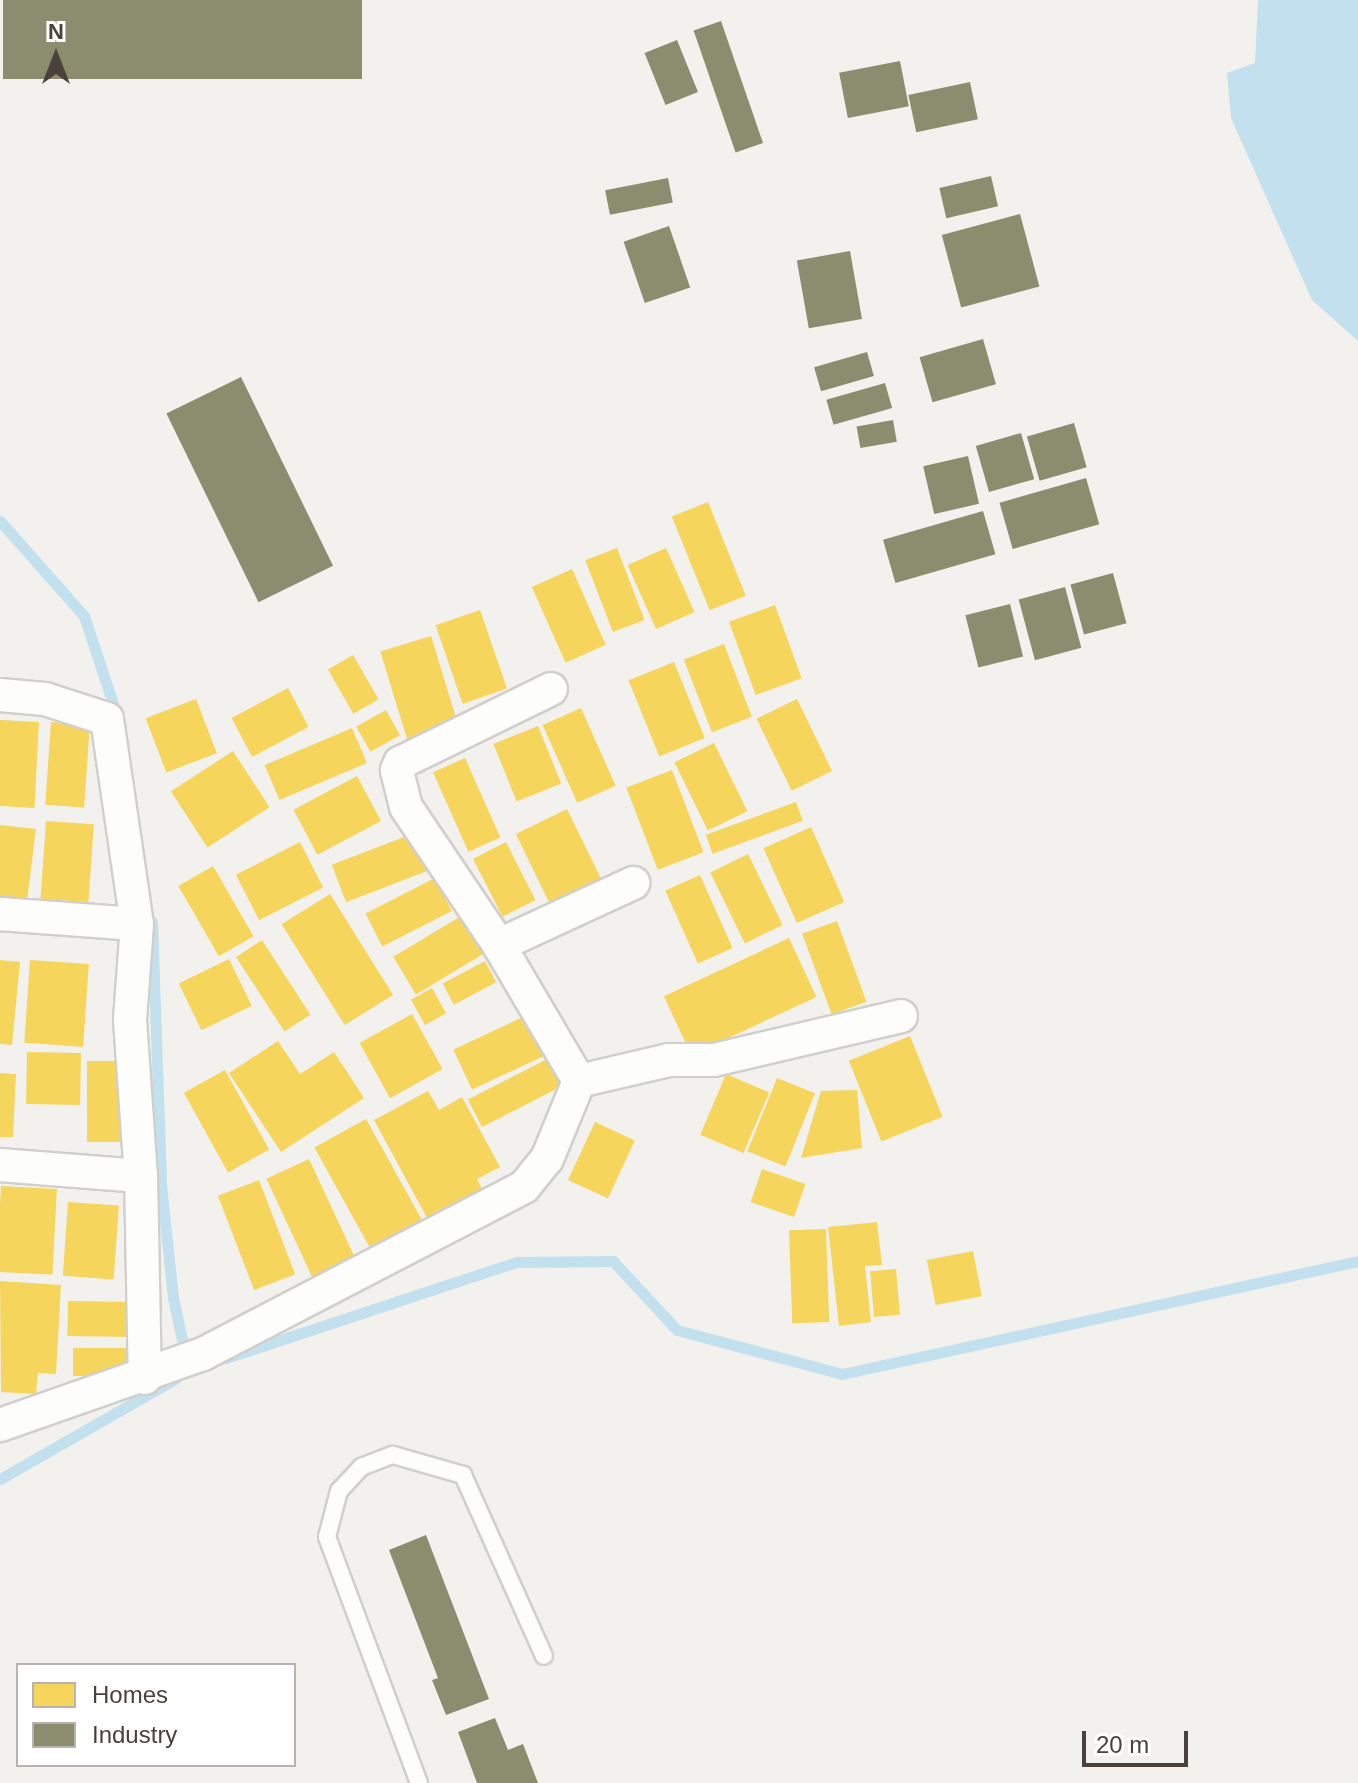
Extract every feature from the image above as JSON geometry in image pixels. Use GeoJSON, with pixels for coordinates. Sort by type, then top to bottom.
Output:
{"type":"FeatureCollection","features":[{"type":"Feature","properties":{"kind":"street"},"geometry":{"type":"LineString","coordinates":[[551,689],[400,763],[397,770],[406,807],[499,945],[579,1081]]}},
{"type":"Feature","properties":{"kind":"street"},"geometry":{"type":"LineString","coordinates":[[0,695],[45,699],[107,719],[137,924],[130,1020],[141,1176],[145,1378]]}},
{"type":"Feature","properties":{"kind":"street"},"geometry":{"type":"LineString","coordinates":[[499,945],[633,883]]}},
{"type":"Feature","properties":{"kind":"street"},"geometry":{"type":"LineString","coordinates":[[0,914],[137,924]]}},
{"type":"Feature","properties":{"kind":"street"},"geometry":{"type":"LineString","coordinates":[[579,1081],[669,1060],[714,1060],[901,1016]]}},
{"type":"Feature","properties":{"kind":"street"},"geometry":{"type":"LineString","coordinates":[[0,1425],[145,1378],[190,1359],[524,1187],[547,1159],[579,1081]]}},
{"type":"Feature","properties":{"kind":"street"},"geometry":{"type":"LineString","coordinates":[[0,1165],[141,1176]]}},
{"type":"Feature","properties":{"kind":"lane"},"geometry":{"type":"LineString","coordinates":[[419,1783],[327,1537],[339,1491],[361,1467],[393,1455],[463,1475],[544,1656]]}},
{"type":"Feature","properties":{"kind":"water"},"geometry":{"type":"Polygon","coordinates":[[[1258,0],[1358,0],[1358,341],[1312,300],[1231,118],[1227,73],[1255,63],[1258,0]]]}},
{"type":"Feature","properties":{"kind":"building: Homes"},"geometry":{"type":"Polygon","coordinates":[[[708,502],[746,596],[710,610],[672,517],[708,502]]]}},
{"type":"Feature","properties":{"kind":"building: Homes"},"geometry":{"type":"Polygon","coordinates":[[[617,548],[645,620],[613,632],[585,560],[617,548]]]}},
{"type":"Feature","properties":{"kind":"building: Homes"},"geometry":{"type":"Polygon","coordinates":[[[666,548],[694,612],[656,629],[628,565],[666,548]]]}},
{"type":"Feature","properties":{"kind":"building: Homes"},"geometry":{"type":"Polygon","coordinates":[[[572,569],[606,645],[566,663],[532,587],[572,569]]]}},
{"type":"Feature","properties":{"kind":"building: Homes"},"geometry":{"type":"Polygon","coordinates":[[[775,605],[802,678],[756,695],[729,622],[775,605]]]}},
{"type":"Feature","properties":{"kind":"building: Homes"},"geometry":{"type":"Polygon","coordinates":[[[480,610],[507,688],[463,704],[436,625],[480,610]]]}},
{"type":"Feature","properties":{"kind":"building: Homes"},"geometry":{"type":"Polygon","coordinates":[[[431,636],[458,725],[408,740],[380,651],[431,636]]]}},
{"type":"Feature","properties":{"kind":"building: Homes"},"geometry":{"type":"Polygon","coordinates":[[[724,644],[752,717],[712,732],[684,659],[724,644]]]}},
{"type":"Feature","properties":{"kind":"building: Homes"},"geometry":{"type":"Polygon","coordinates":[[[353,655],[379,699],[353,714],[328,670],[353,655]]]}},
{"type":"Feature","properties":{"kind":"building: Homes"},"geometry":{"type":"Polygon","coordinates":[[[674,662],[705,738],[659,756],[629,680],[674,662]]]}},
{"type":"Feature","properties":{"kind":"building: Homes"},"geometry":{"type":"Polygon","coordinates":[[[288,688],[309,727],[252,757],[231,718],[288,688]]]}},
{"type":"Feature","properties":{"kind":"building: Homes"},"geometry":{"type":"Polygon","coordinates":[[[196,699],[217,753],[166,772],[146,718],[196,699]]]}},
{"type":"Feature","properties":{"kind":"building: Homes"},"geometry":{"type":"Polygon","coordinates":[[[797,699],[832,771],[792,791],[757,719],[797,699]]]}},
{"type":"Feature","properties":{"kind":"building: Homes"},"geometry":{"type":"Polygon","coordinates":[[[581,708],[616,786],[577,803],[543,725],[581,708]]]}},
{"type":"Feature","properties":{"kind":"building: Homes"},"geometry":{"type":"Polygon","coordinates":[[[386,710],[400,735],[370,752],[356,726],[386,710]]]}},
{"type":"Feature","properties":{"kind":"building: Homes"},"geometry":{"type":"Polygon","coordinates":[[[0,720],[39,722],[34,808],[0,806],[0,720]]]}},
{"type":"Feature","properties":{"kind":"building: Homes"},"geometry":{"type":"Polygon","coordinates":[[[51,722],[90,725],[84,808],[45,805],[51,722]]]}},
{"type":"Feature","properties":{"kind":"building: Homes"},"geometry":{"type":"Polygon","coordinates":[[[538,726],[561,783],[517,801],[493,744],[538,726]]]}},
{"type":"Feature","properties":{"kind":"building: Homes"},"geometry":{"type":"Polygon","coordinates":[[[352,728],[367,763],[279,800],[265,765],[352,728]]]}},
{"type":"Feature","properties":{"kind":"building: Homes"},"geometry":{"type":"Polygon","coordinates":[[[714,743],[747,811],[708,831],[674,762],[714,743]]]}},
{"type":"Feature","properties":{"kind":"building: Homes"},"geometry":{"type":"Polygon","coordinates":[[[233,751],[269,807],[207,847],[171,791],[233,751]]]}},
{"type":"Feature","properties":{"kind":"building: Homes"},"geometry":{"type":"Polygon","coordinates":[[[465,758],[500,837],[468,852],[433,772],[465,758]]]}},
{"type":"Feature","properties":{"kind":"building: Homes"},"geometry":{"type":"Polygon","coordinates":[[[672,770],[704,852],[658,870],[626,788],[672,770]]]}},
{"type":"Feature","properties":{"kind":"building: Homes"},"geometry":{"type":"Polygon","coordinates":[[[357,776],[381,821],[317,855],[293,810],[357,776]]]}},
{"type":"Feature","properties":{"kind":"building: Homes"},"geometry":{"type":"Polygon","coordinates":[[[796,802],[803,821],[713,854],[706,835],[796,802]]]}},
{"type":"Feature","properties":{"kind":"building: Homes"},"geometry":{"type":"Polygon","coordinates":[[[567,809],[603,882],[551,907],[516,834],[567,809]]]}},
{"type":"Feature","properties":{"kind":"building: Homes"},"geometry":{"type":"Polygon","coordinates":[[[46,821],[94,824],[88,902],[41,899],[46,821]]]}},
{"type":"Feature","properties":{"kind":"building: Homes"},"geometry":{"type":"Polygon","coordinates":[[[0,825],[36,829],[27,901],[0,898],[0,825]]]}},
{"type":"Feature","properties":{"kind":"building: Homes"},"geometry":{"type":"Polygon","coordinates":[[[811,827],[844,902],[797,923],[763,848],[811,827]]]}},
{"type":"Feature","properties":{"kind":"building: Homes"},"geometry":{"type":"Polygon","coordinates":[[[412,834],[426,871],[346,902],[332,865],[412,834]]]}},
{"type":"Feature","properties":{"kind":"building: Homes"},"geometry":{"type":"Polygon","coordinates":[[[300,842],[323,887],[259,920],[236,875],[300,842]]]}},
{"type":"Feature","properties":{"kind":"building: Homes"},"geometry":{"type":"Polygon","coordinates":[[[506,842],[536,900],[503,917],[473,859],[506,842]]]}},
{"type":"Feature","properties":{"kind":"building: Homes"},"geometry":{"type":"Polygon","coordinates":[[[748,854],[783,925],[745,943],[710,872],[748,854]]]}},
{"type":"Feature","properties":{"kind":"building: Homes"},"geometry":{"type":"Polygon","coordinates":[[[213,866],[254,936],[219,956],[178,886],[213,866]]]}},
{"type":"Feature","properties":{"kind":"building: Homes"},"geometry":{"type":"Polygon","coordinates":[[[700,875],[733,948],[698,964],[665,890],[700,875]]]}},
{"type":"Feature","properties":{"kind":"building: Homes"},"geometry":{"type":"Polygon","coordinates":[[[435,878],[452,911],[382,946],[366,913],[435,878]]]}},
{"type":"Feature","properties":{"kind":"building: Homes"},"geometry":{"type":"Polygon","coordinates":[[[330,894],[393,995],[345,1025],[282,924],[330,894]]]}},
{"type":"Feature","properties":{"kind":"building: Homes"},"geometry":{"type":"Polygon","coordinates":[[[461,916],[484,954],[416,994],[393,957],[461,916]]]}},
{"type":"Feature","properties":{"kind":"building: Homes"},"geometry":{"type":"Polygon","coordinates":[[[837,921],[866,1002],[832,1014],[802,934],[837,921]]]}},
{"type":"Feature","properties":{"kind":"building: Homes"},"geometry":{"type":"Polygon","coordinates":[[[789,938],[816,997],[691,1055],[664,996],[789,938]]]}},
{"type":"Feature","properties":{"kind":"building: Homes"},"geometry":{"type":"Polygon","coordinates":[[[262,940],[310,1015],[284,1032],[236,957],[262,940]]]}},
{"type":"Feature","properties":{"kind":"building: Homes"},"geometry":{"type":"Polygon","coordinates":[[[229,959],[252,1006],[201,1030],[179,984],[229,959]]]}},
{"type":"Feature","properties":{"kind":"building: Homes"},"geometry":{"type":"Polygon","coordinates":[[[0,960],[20,962],[12,1045],[0,1044],[0,960]]]}},
{"type":"Feature","properties":{"kind":"building: Homes"},"geometry":{"type":"Polygon","coordinates":[[[30,960],[89,964],[83,1047],[24,1043],[30,960]]]}},
{"type":"Feature","properties":{"kind":"building: Homes"},"geometry":{"type":"Polygon","coordinates":[[[485,961],[496,982],[454,1005],[443,984],[485,961]]]}},
{"type":"Feature","properties":{"kind":"building: Homes"},"geometry":{"type":"Polygon","coordinates":[[[432,988],[446,1013],[425,1025],[411,1000],[432,988]]]}},
{"type":"Feature","properties":{"kind":"building: Homes"},"geometry":{"type":"Polygon","coordinates":[[[534,1012],[553,1052],[472,1089],[453,1050],[534,1012]]]}},
{"type":"Feature","properties":{"kind":"building: Homes"},"geometry":{"type":"Polygon","coordinates":[[[412,1014],[443,1069],[390,1098],[360,1043],[412,1014]]]}},
{"type":"Feature","properties":{"kind":"building: Homes"},"geometry":{"type":"Polygon","coordinates":[[[910,1036],[943,1117],[881,1141],[849,1061],[910,1036]]]}},
{"type":"Feature","properties":{"kind":"building: Homes"},"geometry":{"type":"Polygon","coordinates":[[[278,1041],[300,1074],[334,1052],[364,1098],[281,1152],[229,1073],[278,1041]]]}},
{"type":"Feature","properties":{"kind":"building: Homes"},"geometry":{"type":"Polygon","coordinates":[[[27,1052],[81,1053],[80,1105],[26,1104],[27,1052]]]}},
{"type":"Feature","properties":{"kind":"building: Homes"},"geometry":{"type":"Polygon","coordinates":[[[557,1054],[571,1082],[482,1127],[468,1099],[557,1054]]]}},
{"type":"Feature","properties":{"kind":"building: Homes"},"geometry":{"type":"Polygon","coordinates":[[[87,1061],[128,1061],[128,1142],[87,1142],[87,1061]]]}},
{"type":"Feature","properties":{"kind":"building: Homes"},"geometry":{"type":"Polygon","coordinates":[[[225,1070],[269,1150],[228,1172],[184,1093],[225,1070]]]}},
{"type":"Feature","properties":{"kind":"building: Homes"},"geometry":{"type":"Polygon","coordinates":[[[0,1073],[16,1074],[13,1137],[0,1137],[0,1073]]]}},
{"type":"Feature","properties":{"kind":"building: Homes"},"geometry":{"type":"Polygon","coordinates":[[[726,1074],[769,1092],[743,1153],[700,1135],[726,1074]]]}},
{"type":"Feature","properties":{"kind":"building: Homes"},"geometry":{"type":"Polygon","coordinates":[[[777,1078],[815,1093],[785,1167],[747,1151],[777,1078]]]}},
{"type":"Feature","properties":{"kind":"building: Homes"},"geometry":{"type":"Polygon","coordinates":[[[857,1090],[862,1148],[801,1158],[821,1091],[857,1090]]]}},
{"type":"Feature","properties":{"kind":"building: Homes"},"geometry":{"type":"Polygon","coordinates":[[[428,1091],[439,1110],[462,1097],[500,1167],[477,1179],[488,1200],[433,1229],[374,1120],[428,1091]]]}},
{"type":"Feature","properties":{"kind":"building: Homes"},"geometry":{"type":"Polygon","coordinates":[[[366,1119],[428,1231],[376,1260],[314,1148],[366,1119]]]}},
{"type":"Feature","properties":{"kind":"building: Homes"},"geometry":{"type":"Polygon","coordinates":[[[595,1122],[635,1141],[608,1199],[568,1180],[595,1122]]]}},
{"type":"Feature","properties":{"kind":"building: Homes"},"geometry":{"type":"Polygon","coordinates":[[[309,1159],[359,1266],[316,1286],[266,1179],[309,1159]]]}},
{"type":"Feature","properties":{"kind":"building: Homes"},"geometry":{"type":"Polygon","coordinates":[[[762,1169],[805,1184],[794,1217],[751,1202],[762,1169]]]}},
{"type":"Feature","properties":{"kind":"building: Homes"},"geometry":{"type":"Polygon","coordinates":[[[259,1180],[295,1274],[254,1290],[218,1196],[259,1180]]]}},
{"type":"Feature","properties":{"kind":"building: Homes"},"geometry":{"type":"Polygon","coordinates":[[[1,1186],[57,1189],[52,1275],[0,1272],[1,1186]]]}},
{"type":"Feature","properties":{"kind":"building: Homes"},"geometry":{"type":"Polygon","coordinates":[[[68,1202],[119,1206],[114,1279],[63,1276],[68,1202]]]}},
{"type":"Feature","properties":{"kind":"building: Homes"},"geometry":{"type":"Polygon","coordinates":[[[877,1222],[882,1265],[865,1266],[871,1322],[839,1326],[828,1227],[877,1222]]]}},
{"type":"Feature","properties":{"kind":"building: Homes"},"geometry":{"type":"Polygon","coordinates":[[[826,1229],[829,1322],[792,1323],[789,1230],[826,1229]]]}},
{"type":"Feature","properties":{"kind":"building: Homes"},"geometry":{"type":"Polygon","coordinates":[[[973,1251],[982,1296],[936,1305],[927,1260],[973,1251]]]}},
{"type":"Feature","properties":{"kind":"building: Homes"},"geometry":{"type":"Polygon","coordinates":[[[896,1269],[900,1315],[874,1317],[870,1271],[896,1269]]]}},
{"type":"Feature","properties":{"kind":"building: Homes"},"geometry":{"type":"Polygon","coordinates":[[[0,1281],[61,1285],[56,1374],[38,1373],[36,1394],[1,1392],[0,1281]]]}},
{"type":"Feature","properties":{"kind":"building: Homes"},"geometry":{"type":"Polygon","coordinates":[[[68,1301],[132,1302],[131,1337],[67,1336],[68,1301]]]}},
{"type":"Feature","properties":{"kind":"building: Homes"},"geometry":{"type":"Polygon","coordinates":[[[73,1348],[138,1348],[138,1376],[73,1376],[73,1348]]]}},
{"type":"Feature","properties":{"kind":"building: Industry"},"geometry":{"type":"Polygon","coordinates":[[[3,0],[362,0],[362,79],[3,79],[3,0]]]}},
{"type":"Feature","properties":{"kind":"building: Industry"},"geometry":{"type":"Polygon","coordinates":[[[721,21],[763,143],[736,152],[694,30],[721,21]]]}},
{"type":"Feature","properties":{"kind":"building: Industry"},"geometry":{"type":"Polygon","coordinates":[[[677,40],[698,92],[666,105],[645,53],[677,40]]]}},
{"type":"Feature","properties":{"kind":"building: Industry"},"geometry":{"type":"Polygon","coordinates":[[[900,61],[909,106],[848,118],[839,73],[900,61]]]}},
{"type":"Feature","properties":{"kind":"building: Industry"},"geometry":{"type":"Polygon","coordinates":[[[970,82],[978,119],[916,132],[908,95],[970,82]]]}},
{"type":"Feature","properties":{"kind":"building: Industry"},"geometry":{"type":"Polygon","coordinates":[[[991,176],[998,206],[946,218],[939,188],[991,176]]]}},
{"type":"Feature","properties":{"kind":"building: Industry"},"geometry":{"type":"Polygon","coordinates":[[[668,178],[673,203],[610,215],[605,190],[668,178]]]}},
{"type":"Feature","properties":{"kind":"building: Industry"},"geometry":{"type":"Polygon","coordinates":[[[1020,214],[1039,286],[961,307],[942,235],[1020,214]]]}},
{"type":"Feature","properties":{"kind":"building: Industry"},"geometry":{"type":"Polygon","coordinates":[[[669,226],[690,287],[645,303],[624,242],[669,226]]]}},
{"type":"Feature","properties":{"kind":"building: Industry"},"geometry":{"type":"Polygon","coordinates":[[[850,251],[862,319],[809,328],[797,260],[850,251]]]}},
{"type":"Feature","properties":{"kind":"building: Industry"},"geometry":{"type":"Polygon","coordinates":[[[983,339],[996,384],[933,402],[920,357],[983,339]]]}},
{"type":"Feature","properties":{"kind":"building: Industry"},"geometry":{"type":"Polygon","coordinates":[[[867,352],[874,376],[821,391],[814,367],[867,352]]]}},
{"type":"Feature","properties":{"kind":"building: Industry"},"geometry":{"type":"Polygon","coordinates":[[[241,377],[333,566],[258,602],[166,413],[241,377]]]}},
{"type":"Feature","properties":{"kind":"building: Industry"},"geometry":{"type":"Polygon","coordinates":[[[885,383],[892,408],[834,425],[826,400],[885,383]]]}},
{"type":"Feature","properties":{"kind":"building: Industry"},"geometry":{"type":"Polygon","coordinates":[[[893,420],[897,442],[860,448],[857,426],[893,420]]]}},
{"type":"Feature","properties":{"kind":"building: Industry"},"geometry":{"type":"Polygon","coordinates":[[[1074,423],[1087,467],[1040,481],[1027,437],[1074,423]]]}},
{"type":"Feature","properties":{"kind":"building: Industry"},"geometry":{"type":"Polygon","coordinates":[[[1021,433],[1034,479],[989,492],[976,446],[1021,433]]]}},
{"type":"Feature","properties":{"kind":"building: Industry"},"geometry":{"type":"Polygon","coordinates":[[[968,456],[979,504],[934,514],[923,466],[968,456]]]}},
{"type":"Feature","properties":{"kind":"building: Industry"},"geometry":{"type":"Polygon","coordinates":[[[1086,478],[1099,524],[1013,549],[999,503],[1086,478]]]}},
{"type":"Feature","properties":{"kind":"building: Industry"},"geometry":{"type":"Polygon","coordinates":[[[983,511],[995,554],[895,583],[883,540],[983,511]]]}},
{"type":"Feature","properties":{"kind":"building: Industry"},"geometry":{"type":"Polygon","coordinates":[[[1113,573],[1126,623],[1084,635],[1070,584],[1113,573]]]}},
{"type":"Feature","properties":{"kind":"building: Industry"},"geometry":{"type":"Polygon","coordinates":[[[1065,587],[1081,648],[1035,660],[1019,599],[1065,587]]]}},
{"type":"Feature","properties":{"kind":"building: Industry"},"geometry":{"type":"Polygon","coordinates":[[[1010,604],[1023,656],[978,668],[965,615],[1010,604]]]}},
{"type":"Feature","properties":{"kind":"building: Industry"},"geometry":{"type":"Polygon","coordinates":[[[426,1535],[489,1699],[446,1715],[432,1680],[438,1678],[389,1550],[426,1535]]]}},
{"type":"Feature","properties":{"kind":"building: Industry"},"geometry":{"type":"Polygon","coordinates":[[[495,1718],[508,1750],[523,1744],[538,1783],[477,1783],[458,1732],[495,1718]]]}},
{"type":"Feature","properties":{"kind":"waterway"},"geometry":{"type":"LineString","coordinates":[[0,521],[84,616],[118,719]]}},
{"type":"Feature","properties":{"kind":"waterway"},"geometry":{"type":"LineString","coordinates":[[152,922],[161,1185],[173,1298],[186,1358]]}},
{"type":"Feature","properties":{"kind":"waterway"},"geometry":{"type":"LineString","coordinates":[[226,1358],[517,1262],[613,1261],[677,1330],[842,1374],[1358,1261]]}},
{"type":"Feature","properties":{"kind":"waterway"},"geometry":{"type":"LineString","coordinates":[[0,1479],[176,1378]]}}]}
